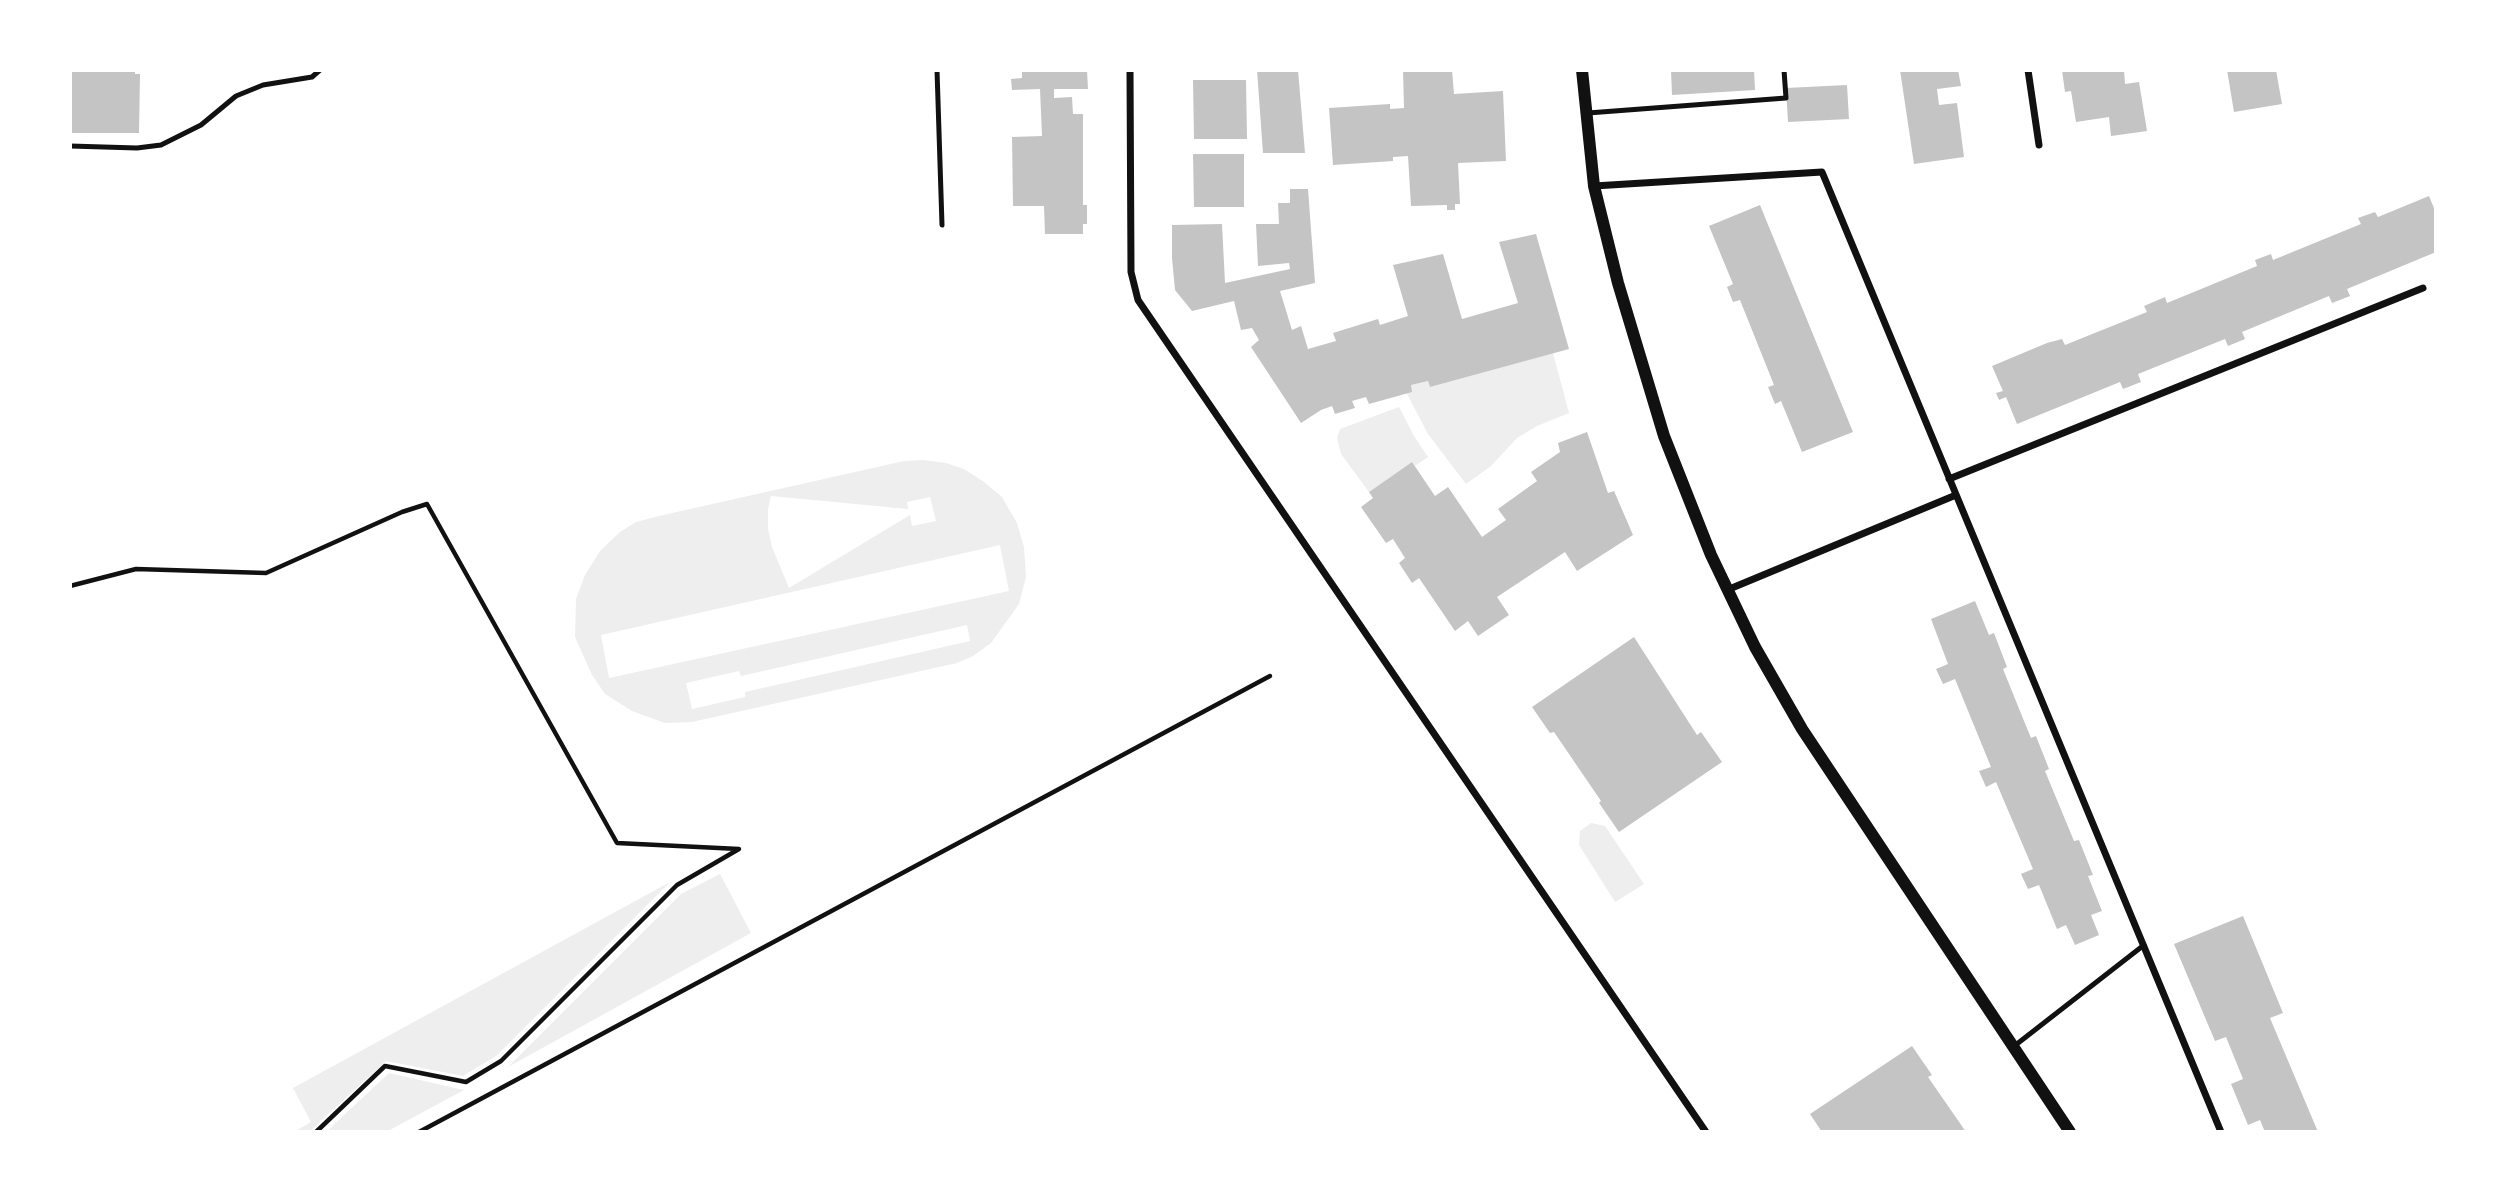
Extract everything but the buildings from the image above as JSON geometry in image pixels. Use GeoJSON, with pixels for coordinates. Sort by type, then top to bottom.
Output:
{"type":"FeatureCollection","features":[{"type":"Feature","properties":{"kind":"street"},"geometry":{"type":"LineString","coordinates":[[1130,70],[1131,272],[1138,300],[1706,1132]]}},
{"type":"Feature","properties":{"kind":"street"},"geometry":{"type":"LineString","coordinates":[[1582,70],[1594,186],[1618,283],[1664,436],[1727,590],[1755,647],[1802,729],[2070,1132]]}},
{"type":"Feature","properties":{"kind":"street"},"geometry":{"type":"LineString","coordinates":[[2028,70],[2039,145]]}},
{"type":"Feature","properties":{"kind":"street"},"geometry":{"type":"LineString","coordinates":[[1594,186],[1822,172],[2221,1132]]}},
{"type":"Feature","properties":{"kind":"street"},"geometry":{"type":"LineString","coordinates":[[1949,479],[2423,288]]}},
{"type":"Feature","properties":{"kind":"street"},"geometry":{"type":"LineString","coordinates":[[1727,590],[1956,495]]}},
{"type":"Feature","properties":{"kind":"lane"},"geometry":{"type":"LineString","coordinates":[[70,146],[137,148],[161,145],[201,125],[236,96],[262,85],[312,77],[320,70]]}},
{"type":"Feature","properties":{"kind":"lane"},"geometry":{"type":"LineString","coordinates":[[937,70],[942,225]]}},
{"type":"Feature","properties":{"kind":"lane"},"geometry":{"type":"LineString","coordinates":[[1585,113],[1786,98],[1784,70]]}},
{"type":"Feature","properties":{"kind":"lane"},"geometry":{"type":"LineString","coordinates":[[2013,1047],[2144,945]]}},
{"type":"Feature","properties":{"kind":"path"},"geometry":{"type":"LineString","coordinates":[[70,586],[136,569],[266,573],[402,512],[427,504],[617,842],[739,849],[677,885],[501,1061],[466,1082],[385,1066],[316,1132]]}},
{"type":"Feature","properties":{"kind":"path"},"geometry":{"type":"LineString","coordinates":[[419,1132],[1270,676]]}},
{"type":"Feature","properties":{"kind":"shaded area"},"geometry":{"type":"Polygon","coordinates":[[[1553,353],[1569,413],[1537,426],[1517,438],[1491,466],[1466,484],[1428,434],[1407,394],[1411,385],[1428,381],[1430,387],[1553,353]]]}},
{"type":"Feature","properties":{"kind":"shaded area"},"geometry":{"type":"Polygon","coordinates":[[[1399,407],[1428,457],[1415,466],[1412,462],[1369,492],[1341,454],[1337,438],[1340,429],[1399,407]]]}},
{"type":"Feature","properties":{"kind":"shaded area"},"geometry":{"type":"Polygon","coordinates":[[[904,461],[946,463],[964,469],[1002,497],[1017,523],[1024,547],[1026,577],[1019,604],[991,643],[957,663],[692,722],[665,723],[632,711],[605,694],[592,675],[575,637],[576,599],[585,575],[600,551],[620,532],[636,522],[659,516],[904,461]],[[771,496],[768,529],[772,547],[789,588],[910,515],[912,526],[936,521],[930,497],[907,502],[908,509],[771,496]],[[1000,545],[601,635],[609,678],[1009,591],[1000,545]],[[967,625],[741,676],[739,671],[686,683],[692,709],[745,697],[745,692],[970,641],[967,625]]]}},
{"type":"Feature","properties":{"kind":"shaded area"},"geometry":{"type":"Polygon","coordinates":[[[1591,823],[1605,826],[1644,884],[1615,902],[1579,845],[1580,831],[1591,823]]]}},
{"type":"Feature","properties":{"kind":"shaded area"},"geometry":{"type":"Polygon","coordinates":[[[720,874],[751,933],[508,1067],[681,894],[720,874]]]}},
{"type":"Feature","properties":{"kind":"shaded area"},"geometry":{"type":"Polygon","coordinates":[[[670,882],[496,1056],[463,1076],[386,1061],[309,1132],[294,1132],[311,1122],[293,1088],[670,882]]]}},
{"type":"Feature","properties":{"kind":"shaded area"},"geometry":{"type":"Polygon","coordinates":[[[389,1073],[464,1090],[386,1132],[326,1132],[389,1073]]]}}]}
